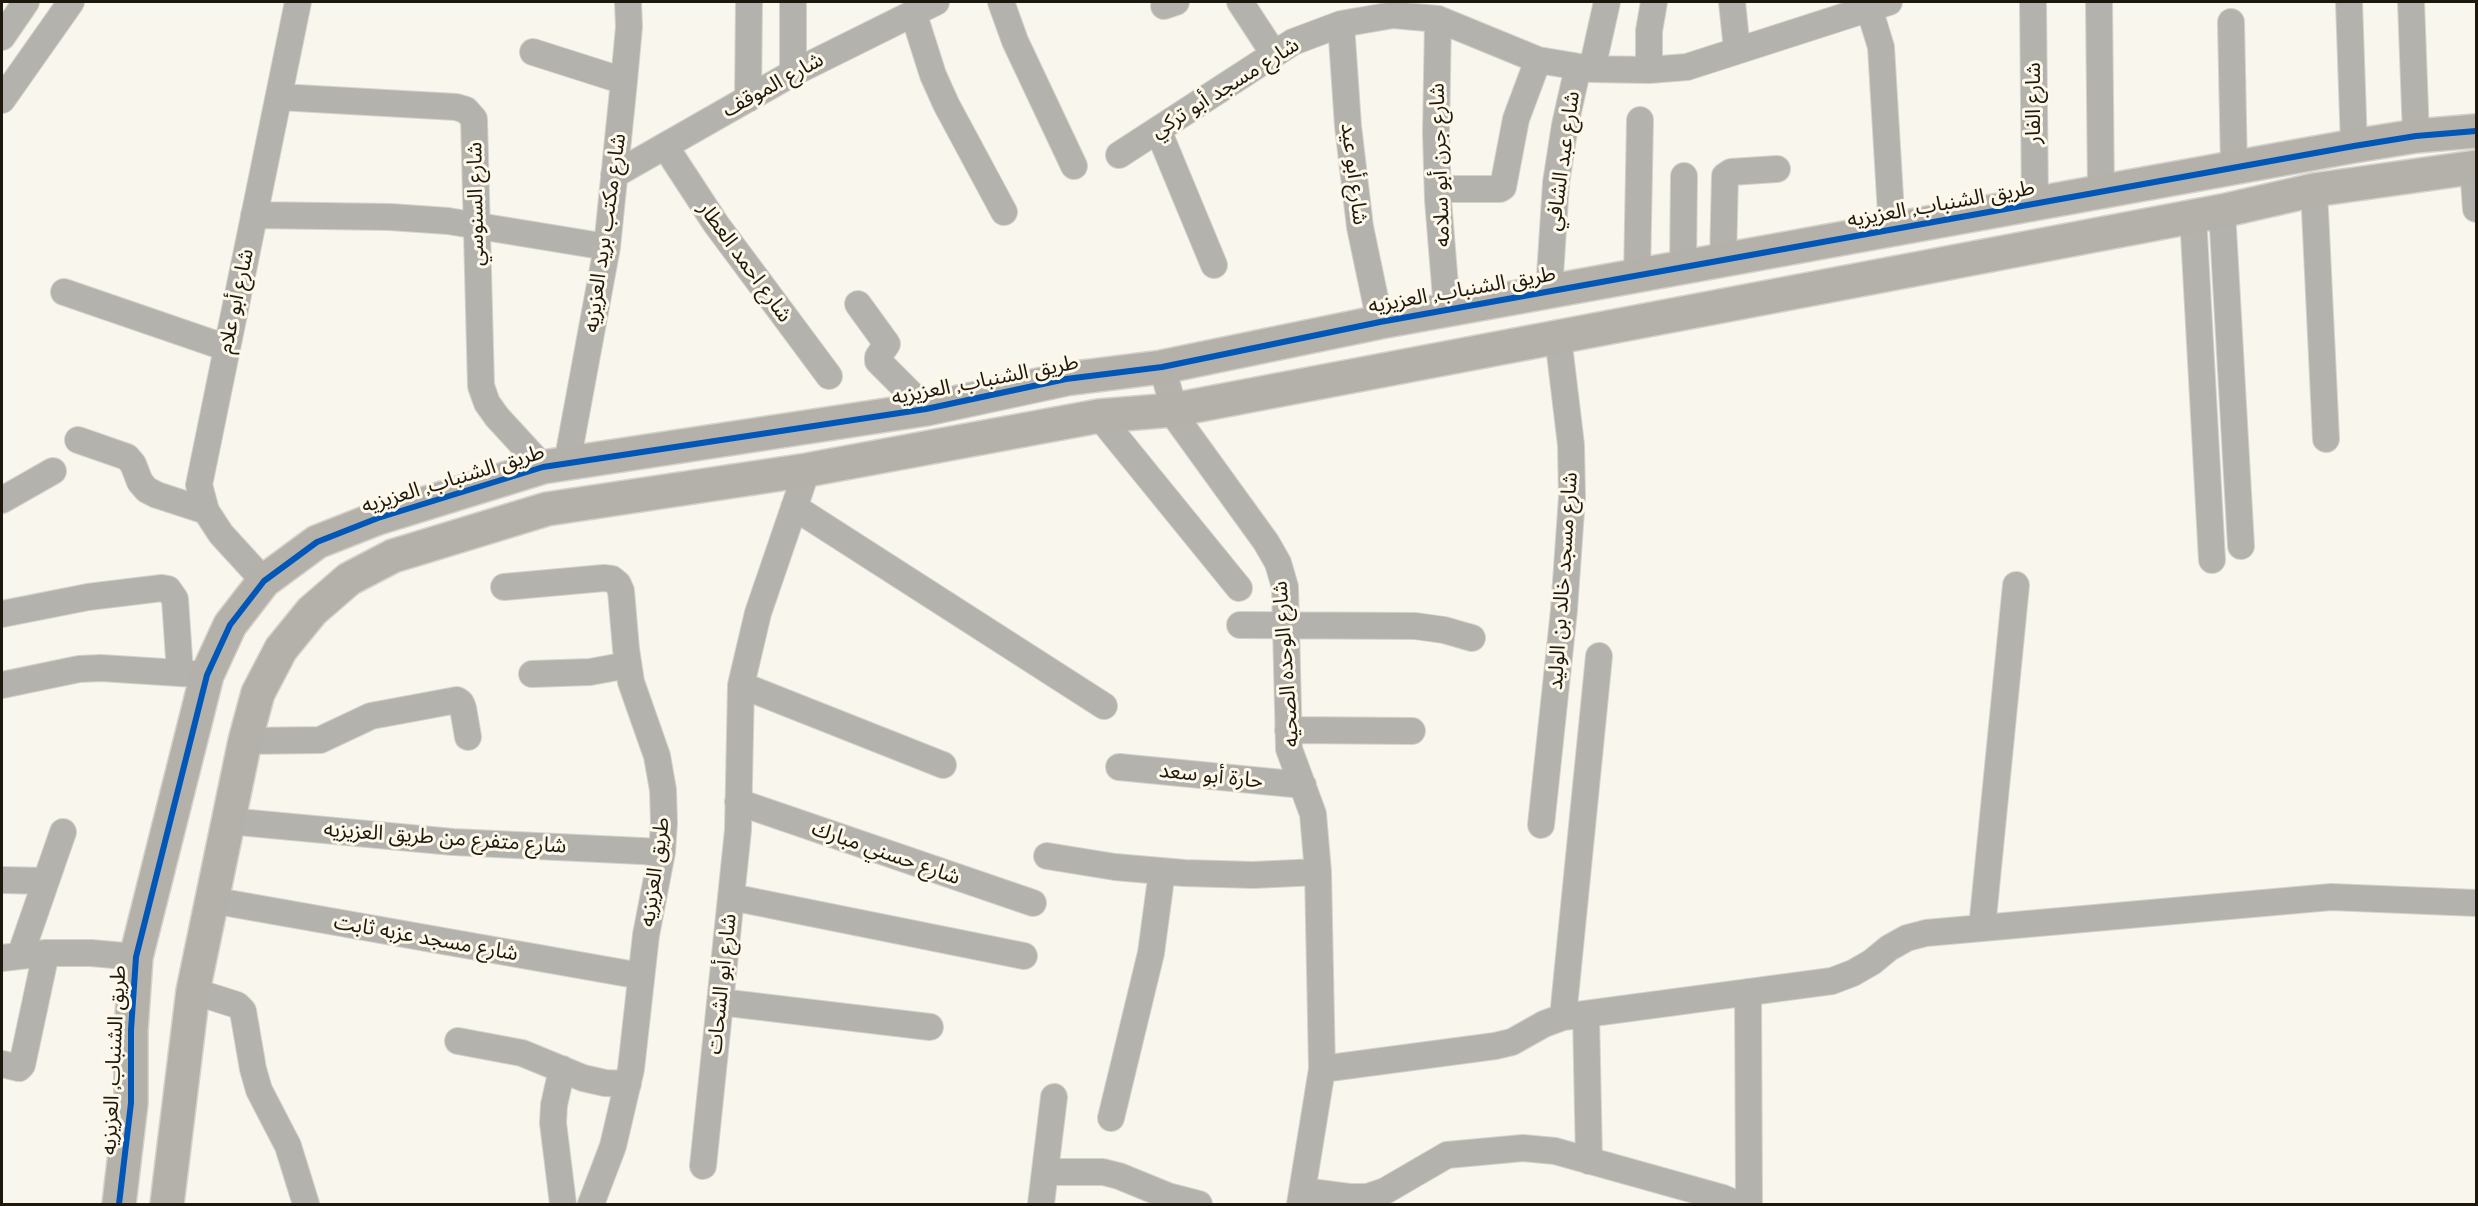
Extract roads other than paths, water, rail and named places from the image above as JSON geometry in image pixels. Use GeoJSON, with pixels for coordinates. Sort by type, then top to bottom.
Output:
{"type":"FeatureCollection","features":[{"type":"Feature","properties":{"kind":"street"},"geometry":{"type":"LineString","coordinates":[[2,37],[26,2]]}},
{"type":"Feature","properties":{"kind":"street"},"geometry":{"type":"LineString","coordinates":[[2,100],[71,2]]}},
{"type":"Feature","properties":{"kind":"street","name":"شارع أبو علام"},"geometry":{"type":"LineString","coordinates":[[264,581],[221,534],[206,511],[199,485],[298,2]]}},
{"type":"Feature","properties":{"kind":"street","name":"شارع مكتب بريد العزيزيه"},"geometry":{"type":"LineString","coordinates":[[555,465],[607,247],[629,27],[628,2]]}},
{"type":"Feature","properties":{"kind":"street"},"geometry":{"type":"LineString","coordinates":[[748,99],[749,2]]}},
{"type":"Feature","properties":{"kind":"street"},"geometry":{"type":"LineString","coordinates":[[793,2],[793,73]]}},
{"type":"Feature","properties":{"kind":"street"},"geometry":{"type":"LineString","coordinates":[[1001,2],[1015,40],[1074,166]]}},
{"type":"Feature","properties":{"kind":"street"},"geometry":{"type":"LineString","coordinates":[[1240,2],[1274,54]]}},
{"type":"Feature","properties":{"kind":"street","name":"شارع عبد الشافي"},"geometry":{"type":"LineString","coordinates":[[1549,291],[1556,183],[1564,125],[1607,2]]}},
{"type":"Feature","properties":{"kind":"street"},"geometry":{"type":"LineString","coordinates":[[1649,70],[1649,32],[1654,2]]}},
{"type":"Feature","properties":{"kind":"street"},"geometry":{"type":"LineString","coordinates":[[1732,2],[1737,51]]}},
{"type":"Feature","properties":{"kind":"street","name":"شارع الفار"},"geometry":{"type":"LineString","coordinates":[[2033,2],[2035,204]]}},
{"type":"Feature","properties":{"kind":"street"},"geometry":{"type":"LineString","coordinates":[[2100,2],[2101,192]]}},
{"type":"Feature","properties":{"kind":"street"},"geometry":{"type":"LineString","coordinates":[[2349,2],[2354,146]]}},
{"type":"Feature","properties":{"kind":"street"},"geometry":{"type":"LineString","coordinates":[[2411,2],[2416,136]]}},
{"type":"Feature","properties":{"kind":"street"},"geometry":{"type":"LineString","coordinates":[[1879,5],[1892,230]]}},
{"type":"Feature","properties":{"kind":"street","name":"شارع مسجد أبو تركي"},"geometry":{"type":"LineString","coordinates":[[1119,155],[1293,42],[1393,8],[1446,15],[1538,60],[1585,68],[1649,70],[1687,67],[1879,5]]}},
{"type":"Feature","properties":{"kind":"street"},"geometry":{"type":"LineString","coordinates":[[924,7],[933,75],[946,104],[1004,212]]}},
{"type":"Feature","properties":{"kind":"street","name":"شارع الموقف"},"geometry":{"type":"LineString","coordinates":[[614,175],[793,73],[924,7]]}},
{"type":"Feature","properties":{"kind":"street","name":"شارع جرن أبو سلامه"},"geometry":{"type":"LineString","coordinates":[[1446,15],[1436,133],[1447,310]]}},
{"type":"Feature","properties":{"kind":"street"},"geometry":{"type":"LineString","coordinates":[[2231,22],[2234,168]]}},
{"type":"Feature","properties":{"kind":"street","name":"شارع أبو عيد"},"geometry":{"type":"LineString","coordinates":[[1341,24],[1348,126],[1360,226],[1380,322]]}},
{"type":"Feature","properties":{"kind":"street"},"geometry":{"type":"LineString","coordinates":[[533,52],[624,81]]}},
{"type":"Feature","properties":{"kind":"street"},"geometry":{"type":"LineString","coordinates":[[1438,189],[1500,189],[1503,187],[1516,119],[1538,60]]}},
{"type":"Feature","properties":{"kind":"street","name":"شارع السنوسي"},"geometry":{"type":"LineString","coordinates":[[279,97],[456,106],[466,110],[474,119],[481,386],[487,403],[497,417],[555,465]]}},
{"type":"Feature","properties":{"kind":"street"},"geometry":{"type":"LineString","coordinates":[[1637,275],[1640,120]]}},
{"type":"Feature","properties":{"kind":"street"},"geometry":{"type":"LineString","coordinates":[[1158,130],[1214,265]]}},
{"type":"Feature","properties":{"kind":"street","name":"طريق الشنباب, العزيزيه"},"geometry":{"type":"LineString","coordinates":[[119,1204],[131,1103],[131,1030],[136,957],[193,674],[264,581],[317,542],[378,518],[555,465],[926,409],[1066,379],[1162,367],[1380,322],[2354,146],[2416,136],[2476,131]]}},
{"type":"Feature","properties":{"kind":"street","name":"شارع احمد العطار"},"geometry":{"type":"LineString","coordinates":[[665,146],[716,224],[829,376]]}},
{"type":"Feature","properties":{"kind":"street"},"geometry":{"type":"LineString","coordinates":[[167,1204],[193,991],[245,741],[258,693],[276,658],[312,611],[350,579],[393,556],[547,509],[807,470],[1099,416],[1173,410],[2207,213],[2314,190],[2475,167],[2476,209]]}},
{"type":"Feature","properties":{"kind":"street"},"geometry":{"type":"LineString","coordinates":[[1723,260],[1725,176],[1731,172],[1777,169]]}},
{"type":"Feature","properties":{"kind":"street"},"geometry":{"type":"LineString","coordinates":[[1683,268],[1684,176]]}},
{"type":"Feature","properties":{"kind":"street"},"geometry":{"type":"LineString","coordinates":[[2314,190],[2326,439]]}},
{"type":"Feature","properties":{"kind":"street"},"geometry":{"type":"LineString","coordinates":[[2207,213],[2241,546]]}},
{"type":"Feature","properties":{"kind":"street"},"geometry":{"type":"LineString","coordinates":[[2207,213],[2212,560]]}},
{"type":"Feature","properties":{"kind":"street"},"geometry":{"type":"LineString","coordinates":[[254,214],[409,218],[476,224],[607,247]]}},
{"type":"Feature","properties":{"kind":"street"},"geometry":{"type":"LineString","coordinates":[[64,292],[227,348]]}},
{"type":"Feature","properties":{"kind":"street"},"geometry":{"type":"LineString","coordinates":[[858,304],[887,344],[877,359],[878,361],[926,409]]}},
{"type":"Feature","properties":{"kind":"street","name":"شارع مسجد خالد بن الوليد"},"geometry":{"type":"LineString","coordinates":[[1541,825],[1564,610],[1572,497],[1571,445],[1558,337]]}},
{"type":"Feature","properties":{"kind":"street"},"geometry":{"type":"LineString","coordinates":[[1261,347],[1271,391]]}},
{"type":"Feature","properties":{"kind":"street","name":"شارع الوحده الصحيه"},"geometry":{"type":"LineString","coordinates":[[1162,367],[1173,410],[1182,427],[1266,542],[1278,563],[1285,587],[1289,749],[1313,814],[1318,872],[1322,1069],[1302,1198]]}},
{"type":"Feature","properties":{"kind":"street"},"geometry":{"type":"LineString","coordinates":[[1099,416],[1239,588]]}},
{"type":"Feature","properties":{"kind":"street"},"geometry":{"type":"LineString","coordinates":[[78,440],[127,457],[133,464],[140,482],[157,495],[206,511]]}},
{"type":"Feature","properties":{"kind":"street","name":"شارع أبو الشحات"},"geometry":{"type":"LineString","coordinates":[[703,1166],[731,897],[738,802],[741,685],[758,613],[807,470]]}},
{"type":"Feature","properties":{"kind":"street"},"geometry":{"type":"LineString","coordinates":[[2,500],[53,471]]}},
{"type":"Feature","properties":{"kind":"street"},"geometry":{"type":"LineString","coordinates":[[794,507],[1104,706]]}},
{"type":"Feature","properties":{"kind":"street","name":"طريق العزيزيه"},"geometry":{"type":"LineString","coordinates":[[504,588],[604,578],[612,579],[618,584],[621,591],[628,665],[636,698],[657,756],[663,789],[662,852],[653,893],[628,1084],[613,1146],[591,1204]]}},
{"type":"Feature","properties":{"kind":"street"},"geometry":{"type":"LineString","coordinates":[[1982,928],[2016,585]]}},
{"type":"Feature","properties":{"kind":"street"},"geometry":{"type":"LineString","coordinates":[[2,614],[88,597],[168,589],[175,599],[193,674],[101,668],[79,669],[2,685]]}},
{"type":"Feature","properties":{"kind":"street"},"geometry":{"type":"LineString","coordinates":[[1240,625],[1415,626],[1444,630],[1473,638]]}},
{"type":"Feature","properties":{"kind":"street"},"geometry":{"type":"LineString","coordinates":[[1589,1161],[1574,1016],[1599,656]]}},
{"type":"Feature","properties":{"kind":"street"},"geometry":{"type":"LineString","coordinates":[[532,674],[590,672],[628,665]]}},
{"type":"Feature","properties":{"kind":"street"},"geometry":{"type":"LineString","coordinates":[[741,685],[944,765]]}},
{"type":"Feature","properties":{"kind":"street"},"geometry":{"type":"LineString","coordinates":[[245,741],[320,740],[370,716],[457,700],[463,708],[468,737]]}},
{"type":"Feature","properties":{"kind":"street"},"geometry":{"type":"LineString","coordinates":[[1288,730],[1412,731]]}},
{"type":"Feature","properties":{"kind":"street","name":"حارة أبو سعد"},"geometry":{"type":"LineString","coordinates":[[1119,767],[1303,785]]}},
{"type":"Feature","properties":{"kind":"street","name":"شارع حسني مبارك"},"geometry":{"type":"LineString","coordinates":[[738,802],[1033,903]]}},
{"type":"Feature","properties":{"kind":"street","name":"شارع متفرع من طريق العزيزيه"},"geometry":{"type":"LineString","coordinates":[[228,821],[453,842],[662,852]]}},
{"type":"Feature","properties":{"kind":"street"},"geometry":{"type":"LineString","coordinates":[[11,957],[46,881],[63,832]]}},
{"type":"Feature","properties":{"kind":"street"},"geometry":{"type":"LineString","coordinates":[[1047,856],[1115,867],[1162,871],[1254,874],[1318,872]]}},
{"type":"Feature","properties":{"kind":"street"},"geometry":{"type":"LineString","coordinates":[[1111,1119],[1151,953],[1162,871]]}},
{"type":"Feature","properties":{"kind":"street"},"geometry":{"type":"LineString","coordinates":[[2,880],[46,881]]}},
{"type":"Feature","properties":{"kind":"street"},"geometry":{"type":"LineString","coordinates":[[731,897],[1024,956]]}},
{"type":"Feature","properties":{"kind":"street"},"geometry":{"type":"LineString","coordinates":[[1322,1069],[1495,1046],[1512,1042],[1544,1024],[1574,1016],[1832,981],[1853,974],[1907,938],[1926,933],[2331,897],[2476,903]]}},
{"type":"Feature","properties":{"kind":"street","name":"شارع مسجد عزبه ثابت"},"geometry":{"type":"LineString","coordinates":[[211,900],[641,976]]}},
{"type":"Feature","properties":{"kind":"street"},"geometry":{"type":"LineString","coordinates":[[2,1064],[19,1068],[22,1065],[46,953]]}},
{"type":"Feature","properties":{"kind":"street"},"geometry":{"type":"LineString","coordinates":[[11,957],[46,953],[91,953],[136,957]]}},
{"type":"Feature","properties":{"kind":"street"},"geometry":{"type":"LineString","coordinates":[[193,991],[237,1005],[243,1011],[253,1069],[260,1090],[288,1146],[306,1204]]}},
{"type":"Feature","properties":{"kind":"street"},"geometry":{"type":"LineString","coordinates":[[1748,992],[1749,1204]]}},
{"type":"Feature","properties":{"kind":"street"},"geometry":{"type":"LineString","coordinates":[[720,1002],[930,1028]]}},
{"type":"Feature","properties":{"kind":"street"},"geometry":{"type":"LineString","coordinates":[[458,1041],[522,1053],[583,1078],[605,1083],[628,1084]]}},
{"type":"Feature","properties":{"kind":"street"},"geometry":{"type":"LineString","coordinates":[[562,1069],[554,1105],[553,1123],[563,1204]]}},
{"type":"Feature","properties":{"kind":"street"},"geometry":{"type":"LineString","coordinates":[[1041,1204],[1054,1097]]}},
{"type":"Feature","properties":{"kind":"street"},"geometry":{"type":"LineString","coordinates":[[1302,1198],[1367,1197],[1385,1191],[1447,1155],[1523,1148],[1555,1151],[1723,1198],[1737,1204]]}},
{"type":"Feature","properties":{"kind":"street"},"geometry":{"type":"LineString","coordinates":[[1045,1172],[1103,1172],[1190,1203]]}}]}
